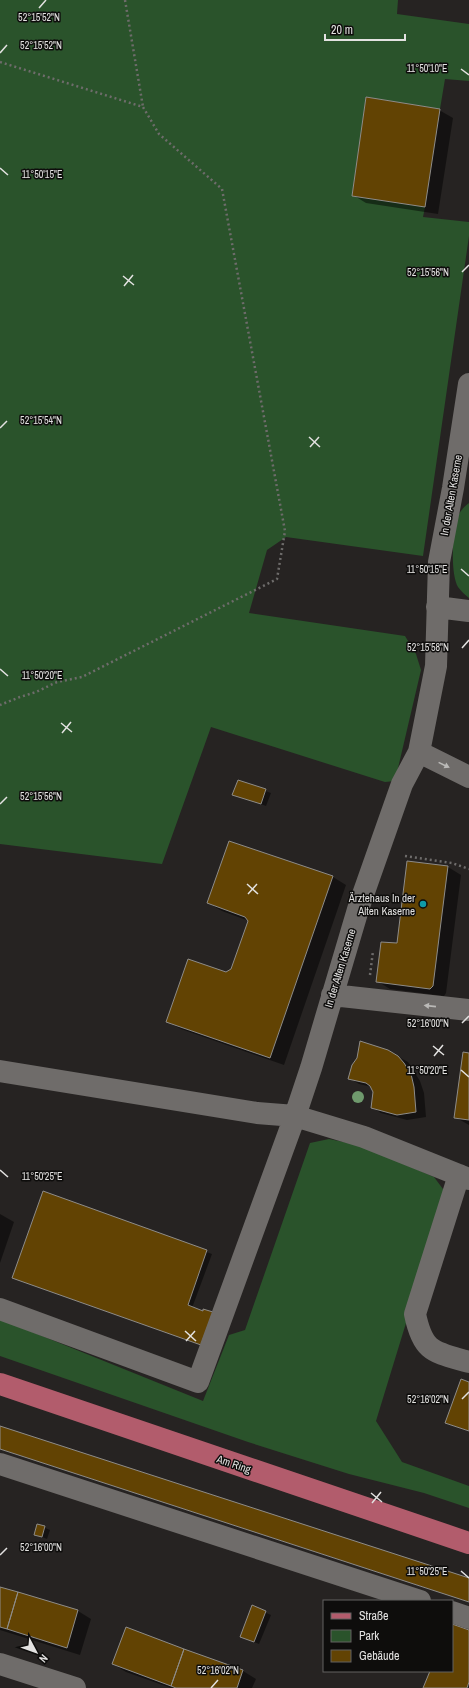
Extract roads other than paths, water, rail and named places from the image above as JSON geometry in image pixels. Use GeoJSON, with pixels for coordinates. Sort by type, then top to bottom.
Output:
{"type":"FeatureCollection","features":[{"type":"Feature","properties":{"kind":"main road","name":"Am Ring"},"geometry":{"type":"LineString","coordinates":[[0,1384],[469,1543]]}},
{"type":"Feature","properties":{"kind":"street","name":"In der Alten Kaserne"},"geometry":{"type":"LineString","coordinates":[[0,1309],[198,1382],[295,1116],[359,906],[402,784],[419,752],[436,666],[439,562],[461,489],[469,385]]}},
{"type":"Feature","properties":{"kind":"street"},"geometry":{"type":"LineString","coordinates":[[437,607],[469,611]]}},
{"type":"Feature","properties":{"kind":"street"},"geometry":{"type":"LineString","coordinates":[[419,752],[469,777]]}},
{"type":"Feature","properties":{"kind":"street"},"geometry":{"type":"LineString","coordinates":[[332,995],[469,1010]]}},
{"type":"Feature","properties":{"kind":"street"},"geometry":{"type":"LineString","coordinates":[[0,1071],[258,1113],[295,1116],[364,1137],[464,1177],[415,1314],[418,1332],[426,1346],[439,1354],[469,1362]]}},
{"type":"Feature","properties":{"kind":"street"},"geometry":{"type":"LineString","coordinates":[[0,1464],[417,1600]]}},
{"type":"Feature","properties":{"kind":"street"},"geometry":{"type":"LineString","coordinates":[[453,1612],[469,1618]]}},
{"type":"Feature","properties":{"kind":"street"},"geometry":{"type":"LineString","coordinates":[[0,1664],[75,1688]]}},
{"type":"Feature","properties":{"kind":"place","name":"Ärztehaus In der Alten Kaserne"},"geometry":{"type":"Point","coordinates":[423,904]}}]}
